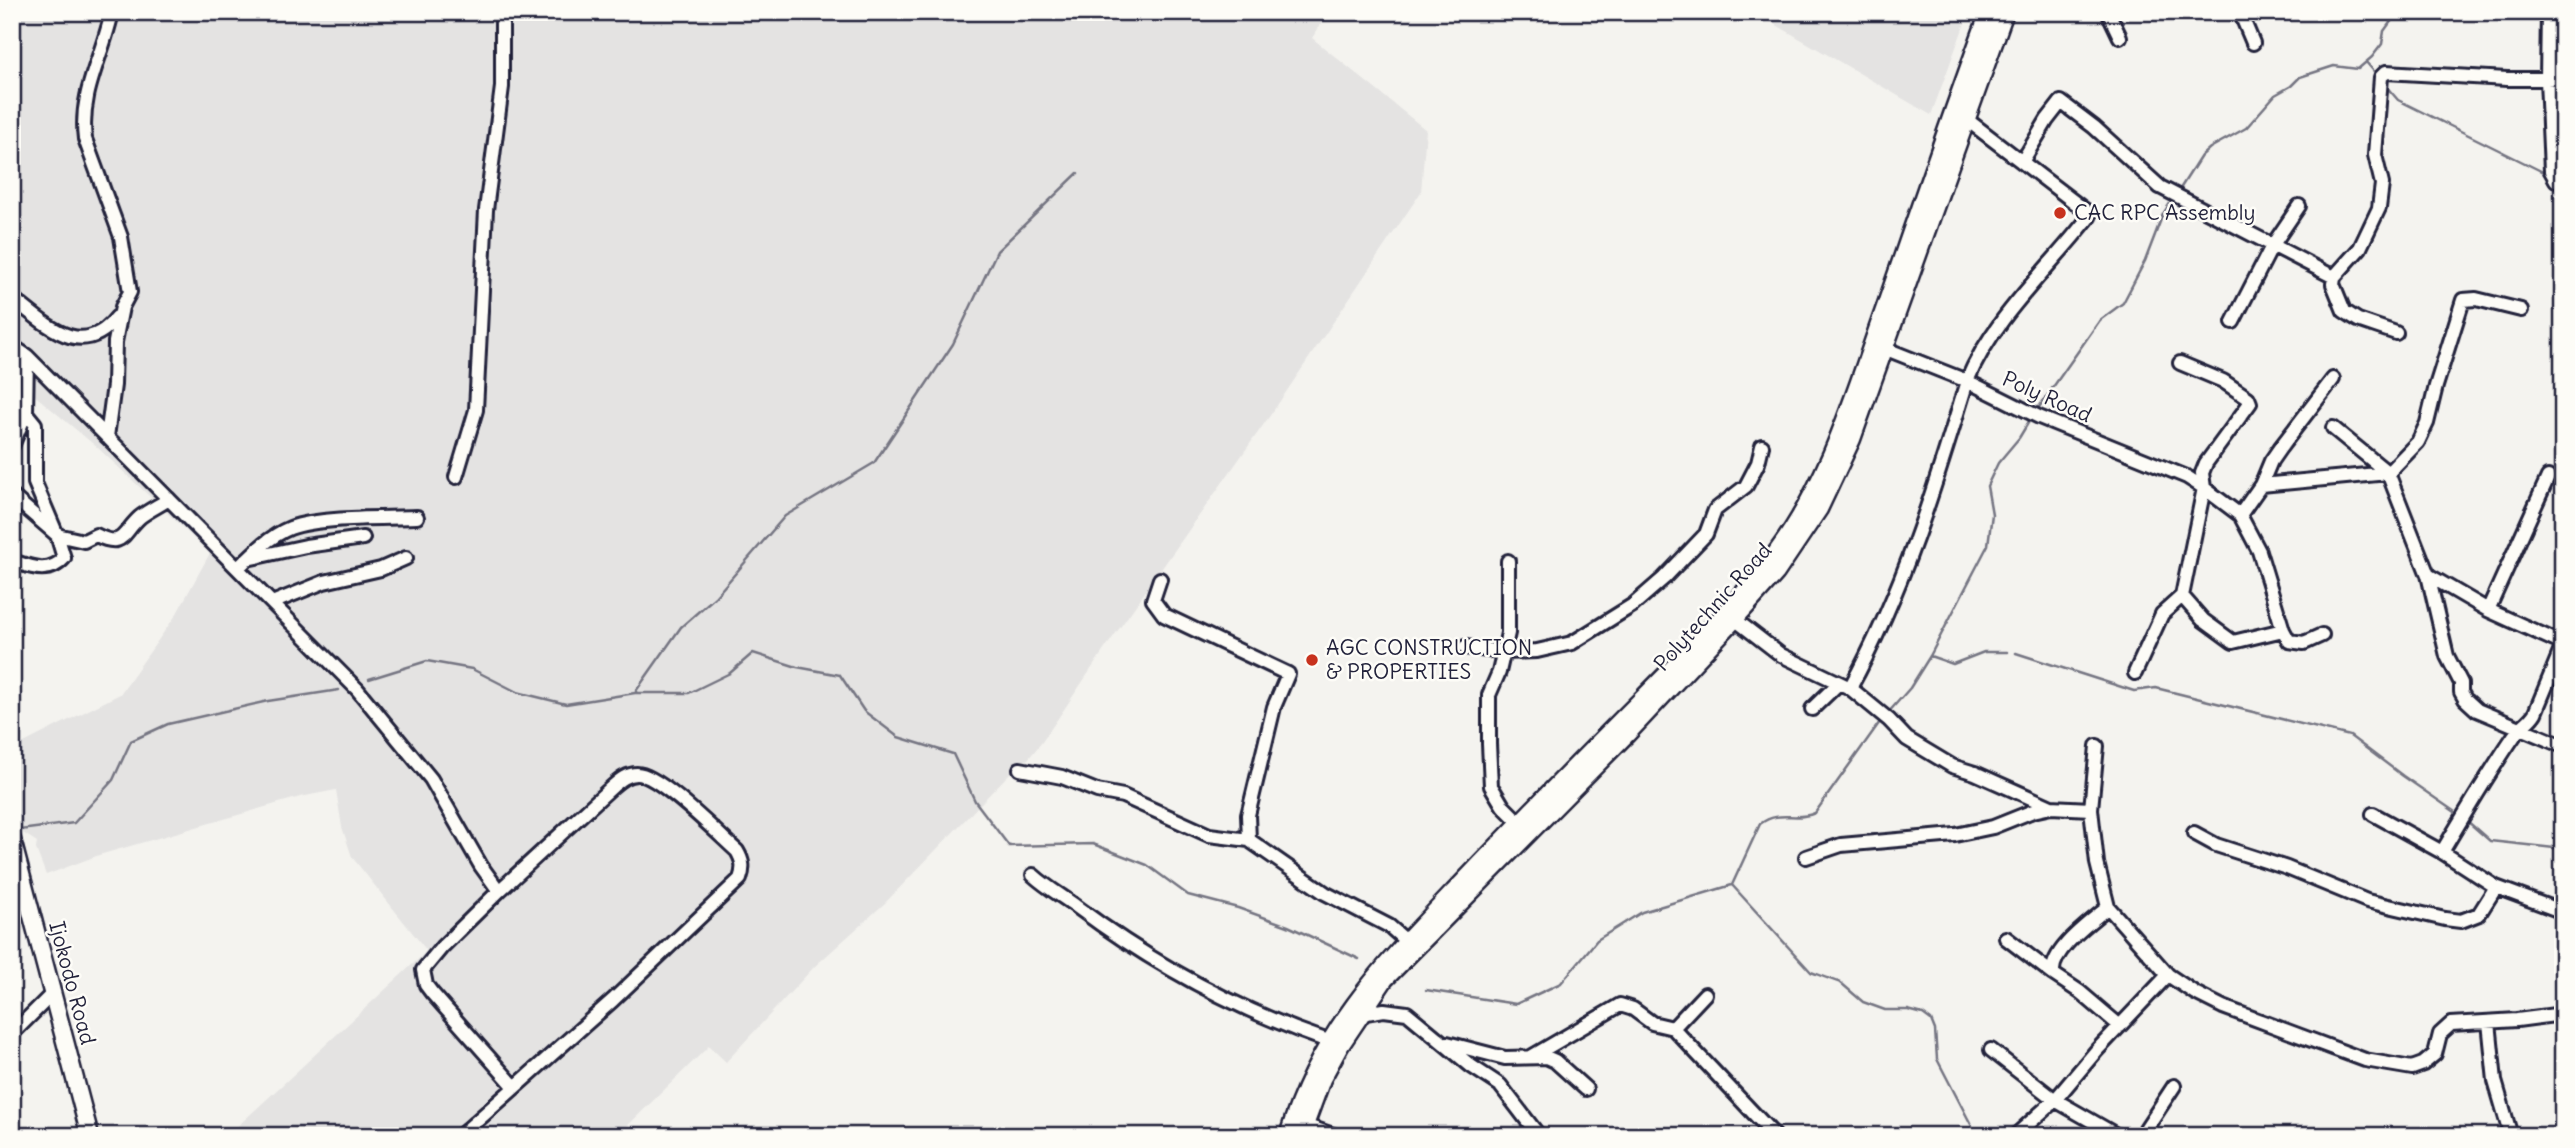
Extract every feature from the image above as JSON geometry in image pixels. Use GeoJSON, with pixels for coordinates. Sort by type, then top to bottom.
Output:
{"type":"FeatureCollection","features":[{"type":"Feature","properties":{"kind":"main road","name":"Polytechnic Road"},"geometry":{"type":"LineString","coordinates":[[1288,1136],[1303,1093],[1328,1041],[1367,986],[1406,941],[1520,823],[1776,573],[1819,509],[1852,439],[1878,345],[1944,161],[1989,12]]}},
{"type":"Feature","properties":{"kind":"main road","name":"Polytechnic Road"},"geometry":{"type":"LineString","coordinates":[[1944,161],[1966,118],[2005,12]]}},
{"type":"Feature","properties":{"kind":"main road","name":"Polytechnic Road"},"geometry":{"type":"LineString","coordinates":[[1303,1130],[1322,1079],[1385,979],[1627,734],[1730,615]]}},
{"type":"Feature","properties":{"kind":"main road","name":"Ijokodo Road"},"geometry":{"type":"LineString","coordinates":[[14,843],[90,1136]]}},
{"type":"Feature","properties":{"kind":"street"},"geometry":{"type":"LineString","coordinates":[[107,437],[114,385],[115,342],[121,312],[130,292],[121,237],[85,139],[84,127],[87,88],[107,38],[112,12]]}},
{"type":"Feature","properties":{"kind":"street"},"geometry":{"type":"LineString","coordinates":[[456,477],[476,410],[486,211],[502,87],[502,12]]}},
{"type":"Feature","properties":{"kind":"street"},"geometry":{"type":"LineString","coordinates":[[2108,12],[2120,37]]}},
{"type":"Feature","properties":{"kind":"street"},"geometry":{"type":"LineString","coordinates":[[2240,12],[2253,43]]}},
{"type":"Feature","properties":{"kind":"street"},"geometry":{"type":"LineString","coordinates":[[2548,12],[2547,79],[2552,170],[2556,180],[2563,180]]}},
{"type":"Feature","properties":{"kind":"street"},"geometry":{"type":"LineString","coordinates":[[2396,334],[2358,320],[2344,311],[2336,296],[2334,277],[2360,248],[2379,208],[2382,184],[2375,155],[2381,77],[2386,72],[2547,79],[2563,77]]}},
{"type":"Feature","properties":{"kind":"street"},"geometry":{"type":"LineString","coordinates":[[2022,162],[2061,102],[2094,127],[2160,187],[2334,277]]}},
{"type":"Feature","properties":{"kind":"street"},"geometry":{"type":"LineString","coordinates":[[1812,709],[1844,685],[1892,604],[1917,540],[1977,356],[1987,340],[2089,215],[1966,118]]}},
{"type":"Feature","properties":{"kind":"street"},"geometry":{"type":"LineString","coordinates":[[2233,322],[2272,246],[2298,206]]}},
{"type":"Feature","properties":{"kind":"street"},"geometry":{"type":"LineString","coordinates":[[12,298],[49,327],[84,340],[95,337],[109,327],[121,312]]}},
{"type":"Feature","properties":{"kind":"street"},"geometry":{"type":"LineString","coordinates":[[2261,485],[2388,473],[2418,442],[2427,423],[2463,300],[2476,299],[2521,310]]}},
{"type":"Feature","properties":{"kind":"street","name":"Poly Road"},"geometry":{"type":"LineString","coordinates":[[1878,345],[2187,477],[2240,515]]}},
{"type":"Feature","properties":{"kind":"street"},"geometry":{"type":"LineString","coordinates":[[12,346],[27,356],[169,499],[242,564],[272,603],[357,689],[431,779],[481,866],[499,891]]}},
{"type":"Feature","properties":{"kind":"street"},"geometry":{"type":"LineString","coordinates":[[12,377],[27,356]]}},
{"type":"Feature","properties":{"kind":"street"},"geometry":{"type":"LineString","coordinates":[[12,446],[26,413],[27,356]]}},
{"type":"Feature","properties":{"kind":"street"},"geometry":{"type":"LineString","coordinates":[[2135,673],[2162,614],[2182,596],[2204,488],[2202,473],[2206,463],[2250,403],[2248,398],[2223,381],[2180,362]]}},
{"type":"Feature","properties":{"kind":"street"},"geometry":{"type":"LineString","coordinates":[[2322,635],[2304,643],[2289,640],[2283,631],[2259,551],[2240,515],[2261,485],[2271,461],[2333,379]]}},
{"type":"Feature","properties":{"kind":"street"},"geometry":{"type":"LineString","coordinates":[[12,561],[35,568],[50,568],[64,558],[63,547],[35,483],[35,424],[26,413]]}},
{"type":"Feature","properties":{"kind":"street"},"geometry":{"type":"LineString","coordinates":[[2333,428],[2388,473],[2428,575],[2447,656],[2461,683],[2461,692],[2465,699],[2477,710],[2563,746]]}},
{"type":"Feature","properties":{"kind":"street"},"geometry":{"type":"LineString","coordinates":[[1465,647],[1504,652],[1537,651],[1572,643],[1633,605],[1664,578],[1706,534],[1715,510],[1746,486],[1758,463],[1762,446]]}},
{"type":"Feature","properties":{"kind":"street"},"geometry":{"type":"LineString","coordinates":[[2488,610],[2548,477]]}},
{"type":"Feature","properties":{"kind":"street"},"geometry":{"type":"LineString","coordinates":[[12,496],[57,535],[84,541],[96,535],[110,542],[121,539],[143,514],[169,499]]}},
{"type":"Feature","properties":{"kind":"street"},"geometry":{"type":"LineString","coordinates":[[242,564],[259,547],[290,528],[372,518],[417,517]]}},
{"type":"Feature","properties":{"kind":"street"},"geometry":{"type":"LineString","coordinates":[[242,564],[306,546],[363,538]]}},
{"type":"Feature","properties":{"kind":"street"},"geometry":{"type":"LineString","coordinates":[[272,603],[324,582],[381,569],[406,558]]}},
{"type":"Feature","properties":{"kind":"street"},"geometry":{"type":"LineString","coordinates":[[1508,561],[1507,633],[1504,652],[1489,695],[1491,786],[1503,806],[1520,823]]}},
{"type":"Feature","properties":{"kind":"street"},"geometry":{"type":"LineString","coordinates":[[2428,575],[2488,610],[2563,645],[2535,713],[2529,722],[2519,727],[2442,852]]}},
{"type":"Feature","properties":{"kind":"street"},"geometry":{"type":"LineString","coordinates":[[1160,579],[1153,600],[1164,615],[1288,674],[1275,708],[1248,815],[1249,840]]}},
{"type":"Feature","properties":{"kind":"street"},"geometry":{"type":"LineString","coordinates":[[2182,596],[2203,620],[2233,642],[2283,631]]}},
{"type":"Feature","properties":{"kind":"street"},"geometry":{"type":"LineString","coordinates":[[1730,615],[1781,655],[1844,685],[1884,715],[1907,739],[1952,766],[2051,807]]}},
{"type":"Feature","properties":{"kind":"street"},"geometry":{"type":"LineString","coordinates":[[2097,746],[2091,809],[2097,863],[2108,906],[2168,975],[2195,993],[2223,1007],[2365,1060],[2412,1068],[2424,1064],[2435,1054],[2441,1034],[2451,1024],[2563,1014]]}},
{"type":"Feature","properties":{"kind":"street"},"geometry":{"type":"LineString","coordinates":[[1020,769],[1062,777],[1097,791],[1123,796],[1209,835],[1249,840],[1325,893],[1389,926],[1406,941]]}},
{"type":"Feature","properties":{"kind":"street"},"geometry":{"type":"LineString","coordinates":[[460,1136],[623,991],[740,879],[744,869],[737,851],[672,793],[648,776],[625,776],[613,786],[499,891],[442,947],[423,970],[426,985],[432,993],[514,1087]]}},
{"type":"Feature","properties":{"kind":"street"},"geometry":{"type":"LineString","coordinates":[[1806,856],[1841,845],[1955,835],[1993,827],[2051,807],[2091,809]]}},
{"type":"Feature","properties":{"kind":"street"},"geometry":{"type":"LineString","coordinates":[[2374,814],[2442,852],[2496,887],[2563,912]]}},
{"type":"Feature","properties":{"kind":"street"},"geometry":{"type":"LineString","coordinates":[[2194,832],[2216,845],[2287,868],[2367,901],[2445,919],[2461,921],[2479,914],[2496,887]]}},
{"type":"Feature","properties":{"kind":"street"},"geometry":{"type":"LineString","coordinates":[[1033,875],[1114,935],[1213,994],[1289,1028],[1328,1041]]}},
{"type":"Feature","properties":{"kind":"street"},"geometry":{"type":"LineString","coordinates":[[2053,974],[2052,966],[2061,950],[2108,906]]}},
{"type":"Feature","properties":{"kind":"street"},"geometry":{"type":"LineString","coordinates":[[2006,937],[2080,992],[2120,1026]]}},
{"type":"Feature","properties":{"kind":"street"},"geometry":{"type":"LineString","coordinates":[[2015,1136],[2055,1100],[2168,975]]}},
{"type":"Feature","properties":{"kind":"street"},"geometry":{"type":"LineString","coordinates":[[12,1034],[52,993]]}},
{"type":"Feature","properties":{"kind":"street"},"geometry":{"type":"LineString","coordinates":[[1673,1028],[1705,994]]}},
{"type":"Feature","properties":{"kind":"street"},"geometry":{"type":"LineString","coordinates":[[1531,1057],[1620,1005],[1633,1009],[1651,1023],[1673,1028],[1775,1136]]}},
{"type":"Feature","properties":{"kind":"street"},"geometry":{"type":"LineString","coordinates":[[1361,1014],[1384,1010],[1407,1013],[1471,1066],[1500,1085],[1539,1136]]}},
{"type":"Feature","properties":{"kind":"street"},"geometry":{"type":"LineString","coordinates":[[2489,1022],[2495,1081],[2511,1136]]}},
{"type":"Feature","properties":{"kind":"street"},"geometry":{"type":"LineString","coordinates":[[1444,1042],[1505,1058],[1546,1057],[1555,1061],[1586,1089]]}},
{"type":"Feature","properties":{"kind":"street"},"geometry":{"type":"LineString","coordinates":[[1991,1050],[2055,1100],[2118,1136]]}},
{"type":"Feature","properties":{"kind":"street"},"geometry":{"type":"LineString","coordinates":[[2141,1136],[2174,1086]]}},
{"type":"Feature","properties":{"kind":"street"},"geometry":{"type":"LineString","coordinates":[[1303,1130],[1336,1136]]}},
{"type":"Feature","properties":{"kind":"shaded area"},"geometry":{"type":"Polygon","coordinates":[[[12,12],[1329,12],[1312,38],[1426,130],[1421,192],[1276,407],[1042,742],[885,903],[814,967],[726,1062],[709,1046],[617,1136],[227,1136],[427,951],[352,857],[342,827],[336,790],[300,797],[99,855],[46,875],[36,849],[37,842],[23,833],[12,813],[12,749],[120,694],[176,615],[210,553],[98,448],[12,380],[12,12]]]}},
{"type":"Feature","properties":{"kind":"shaded area"},"geometry":{"type":"Polygon","coordinates":[[[1754,12],[1969,12],[1931,115],[1754,12]]]}},
{"type":"Feature","properties":{"kind":"waterway"},"geometry":{"type":"LineString","coordinates":[[2178,192],[2201,156],[2246,128],[2275,95],[2300,77],[2334,66],[2358,69],[2382,44],[2384,31],[2392,20],[2393,12]]}},
{"type":"Feature","properties":{"kind":"waterway"},"geometry":{"type":"LineString","coordinates":[[2366,62],[2377,75]]}},
{"type":"Feature","properties":{"kind":"waterway"},"geometry":{"type":"LineString","coordinates":[[2385,85],[2398,100],[2547,174]]}},
{"type":"Feature","properties":{"kind":"waterway"},"geometry":{"type":"LineString","coordinates":[[636,691],[681,627],[715,597],[785,516],[874,463],[953,344],[997,251],[1078,173]]}},
{"type":"Feature","properties":{"kind":"waterway"},"geometry":{"type":"LineString","coordinates":[[2037,410],[2100,320],[2123,303],[2145,261],[2163,214],[2174,197]]}},
{"type":"Feature","properties":{"kind":"waterway"},"geometry":{"type":"LineString","coordinates":[[1887,714],[1910,688],[1930,656],[1988,545],[1992,514],[1987,486],[1998,463],[2019,438],[2031,418]]}},
{"type":"Feature","properties":{"kind":"waterway"},"geometry":{"type":"LineString","coordinates":[[1930,656],[1953,664],[1984,652],[2007,652]]}},
{"type":"Feature","properties":{"kind":"waterway"},"geometry":{"type":"LineString","coordinates":[[369,679],[427,661],[472,669],[517,692],[566,704],[635,693],[689,693],[730,673],[753,653],[797,667],[840,675],[864,711],[898,737],[953,754],[975,801],[1009,846],[1093,844],[1147,865],[1188,895],[1238,908],[1288,926],[1359,959]]}},
{"type":"Feature","properties":{"kind":"waterway"},"geometry":{"type":"LineString","coordinates":[[2016,653],[2134,691],[2156,688],[2350,736],[2458,814]]}},
{"type":"Feature","properties":{"kind":"waterway"},"geometry":{"type":"LineString","coordinates":[[12,831],[74,823],[113,780],[131,741],[168,724],[268,701],[339,690]]}},
{"type":"Feature","properties":{"kind":"waterway"},"geometry":{"type":"LineString","coordinates":[[1426,990],[1516,1004],[1561,983],[1597,940],[1642,912],[1732,885],[1760,824],[1774,817],[1815,813],[1882,719]]}},
{"type":"Feature","properties":{"kind":"waterway"},"geometry":{"type":"LineString","coordinates":[[2466,820],[2490,841],[2563,849]]}},
{"type":"Feature","properties":{"kind":"waterway"},"geometry":{"type":"LineString","coordinates":[[1732,885],[1811,972],[1841,983],[1863,1002],[1885,1010],[1908,1010],[1923,1014],[1931,1020],[1935,1030],[1937,1059],[1977,1136]]}},
{"type":"Feature","properties":{"kind":"place","name":"CAC RPC Assembly"},"geometry":{"type":"Point","coordinates":[2060,213]}},
{"type":"Feature","properties":{"kind":"place","name":"AGC CONSTRUCTION & PROPERTIES"},"geometry":{"type":"Point","coordinates":[1312,660]}}]}
